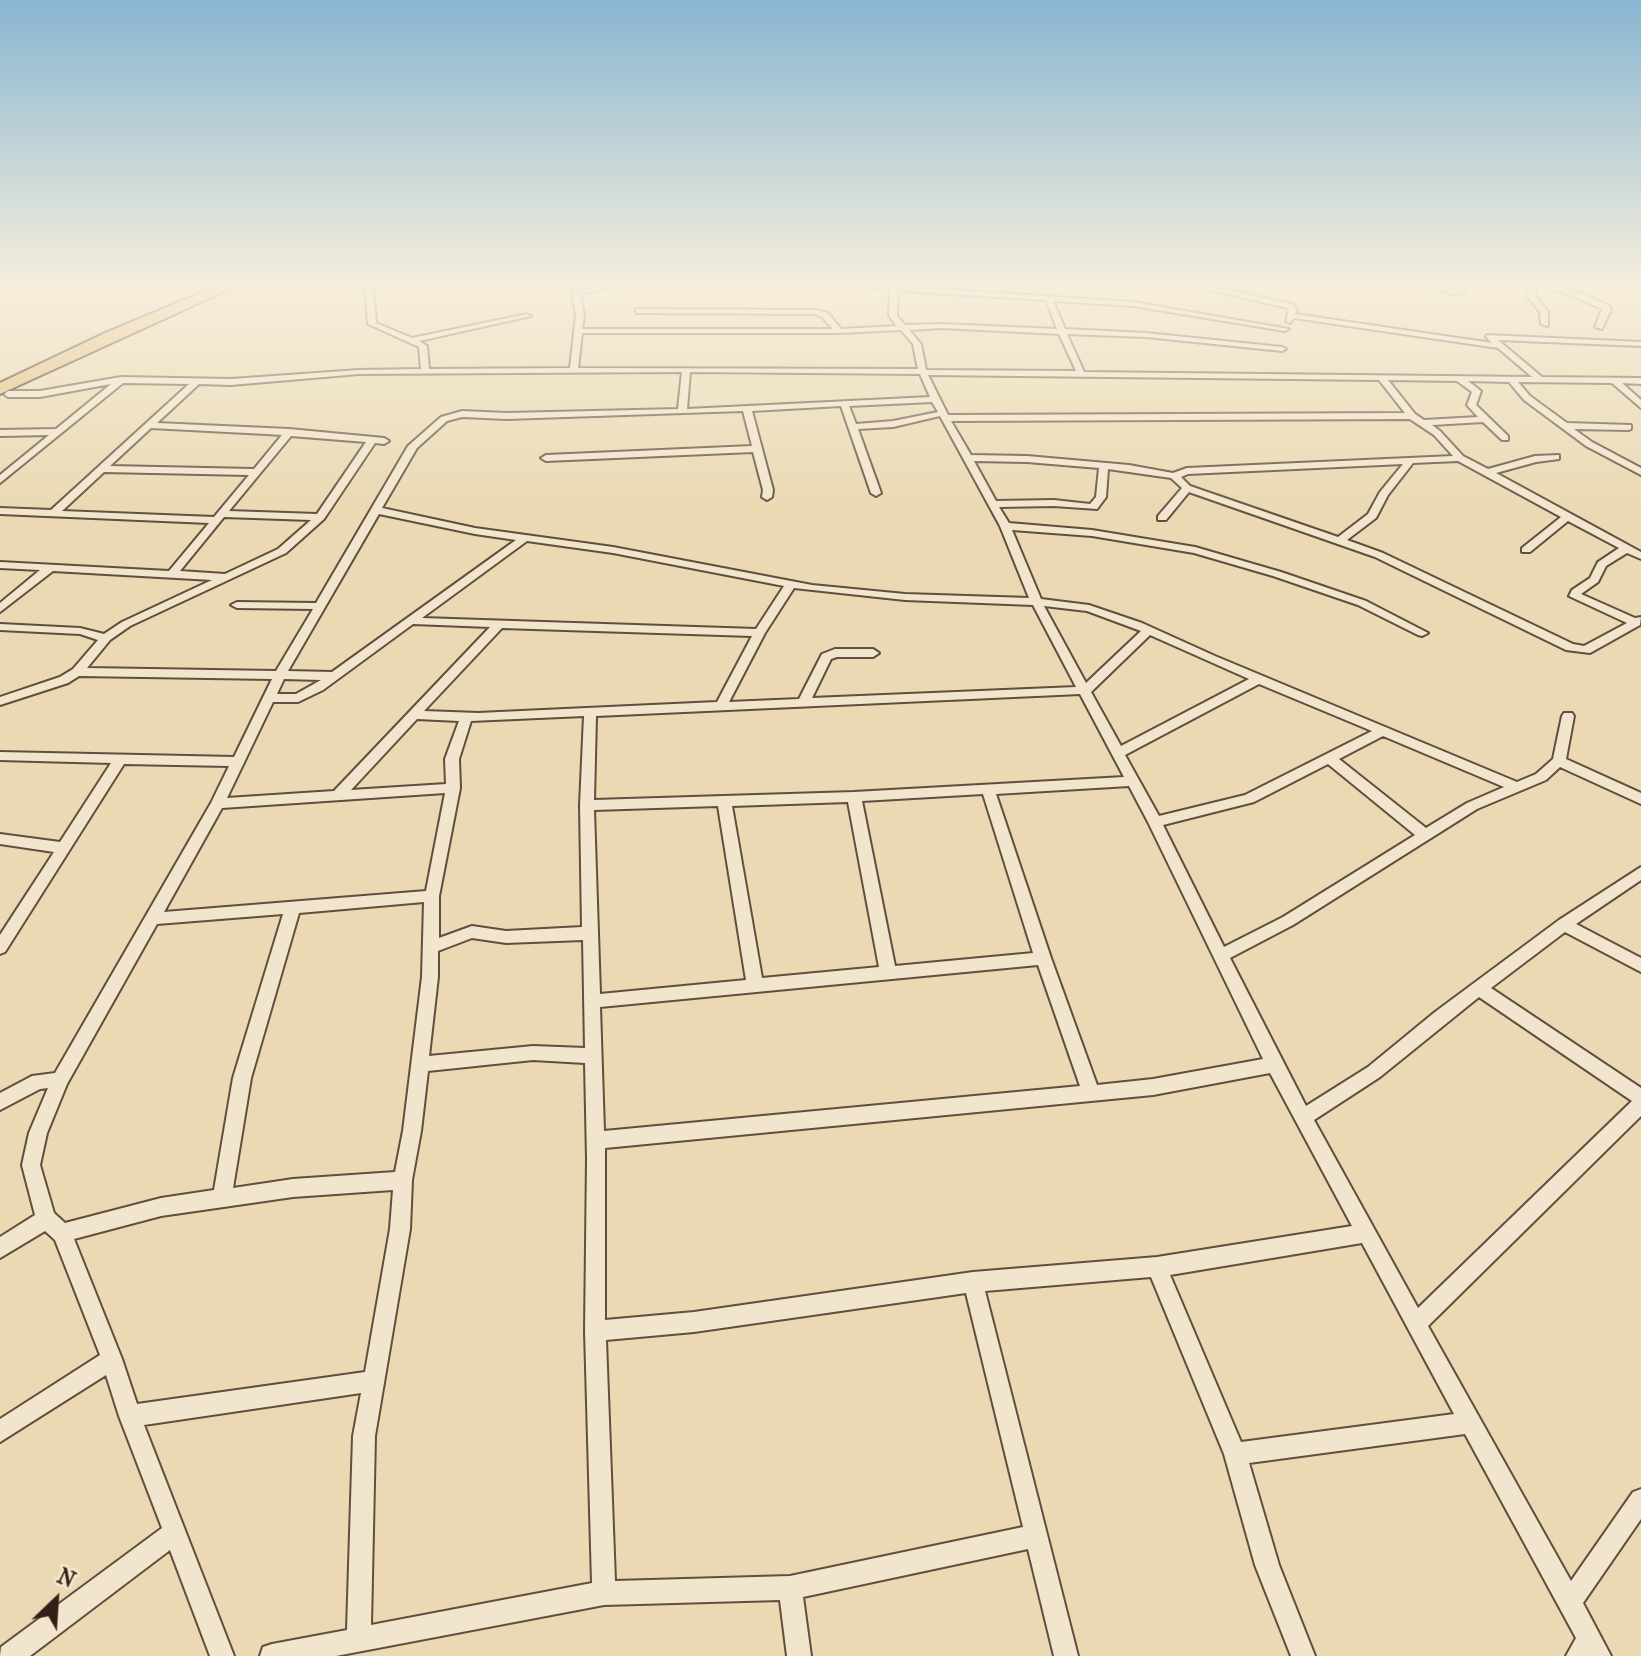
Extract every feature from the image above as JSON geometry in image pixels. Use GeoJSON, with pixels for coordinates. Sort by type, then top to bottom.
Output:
{"type":"FeatureCollection","features":[{"type":"Feature","properties":{"kind":"highway"},"geometry":{"type":"LineString","coordinates":[[4,391],[57,363]]}},
{"type":"Feature","properties":{"kind":"street"},"geometry":{"type":"LineString","coordinates":[[425,363],[425,371]]}},
{"type":"Feature","properties":{"kind":"street"},"geometry":{"type":"LineString","coordinates":[[574,370],[575,363]]}},
{"type":"Feature","properties":{"kind":"street"},"geometry":{"type":"LineString","coordinates":[[921,363],[935,399],[1005,526],[1036,601],[1155,822],[1274,1065],[1570,1602],[1589,1650]]}},
{"type":"Feature","properties":{"kind":"street"},"geometry":{"type":"LineString","coordinates":[[1076,363],[1080,372]]}},
{"type":"Feature","properties":{"kind":"street"},"geometry":{"type":"LineString","coordinates":[[1285,363],[1287,375]]}},
{"type":"Feature","properties":{"kind":"street"},"geometry":{"type":"LineString","coordinates":[[1519,363],[1539,379]]}},
{"type":"Feature","properties":{"kind":"street"},"geometry":{"type":"LineString","coordinates":[[4,391],[40,394],[121,380],[268,380],[359,372],[686,369],[1641,381]]}},
{"type":"Feature","properties":{"kind":"street"},"geometry":{"type":"LineString","coordinates":[[682,412],[686,369]]}},
{"type":"Feature","properties":{"kind":"street"},"geometry":{"type":"LineString","coordinates":[[1381,377],[1412,416],[1425,423],[1460,458],[1641,556]]}},
{"type":"Feature","properties":{"kind":"street"},"geometry":{"type":"LineString","coordinates":[[1458,378],[1477,391],[1471,405],[1505,438]]}},
{"type":"Feature","properties":{"kind":"street"},"geometry":{"type":"LineString","coordinates":[[1510,378],[1527,398],[1589,444],[1641,472]]}},
{"type":"Feature","properties":{"kind":"street"},"geometry":{"type":"LineString","coordinates":[[0,480],[121,380]]}},
{"type":"Feature","properties":{"kind":"street"},"geometry":{"type":"LineString","coordinates":[[55,512],[197,381]]}},
{"type":"Feature","properties":{"kind":"street"},"geometry":{"type":"LineString","coordinates":[[1615,381],[1641,405]]}},
{"type":"Feature","properties":{"kind":"street"},"geometry":{"type":"LineString","coordinates":[[222,1656],[62,1233],[46,1219],[31,1165],[38,1133],[60,1080],[218,803],[280,675],[413,446],[433,427],[453,415],[747,410],[935,399]]}},
{"type":"Feature","properties":{"kind":"street"},"geometry":{"type":"LineString","coordinates":[[844,403],[876,493]]}},
{"type":"Feature","properties":{"kind":"street"},"geometry":{"type":"LineString","coordinates":[[747,410],[767,497]]}},
{"type":"Feature","properties":{"kind":"street"},"geometry":{"type":"LineString","coordinates":[[852,427],[945,416],[1412,416]]}},
{"type":"Feature","properties":{"kind":"street"},"geometry":{"type":"LineString","coordinates":[[1425,423],[1484,419]]}},
{"type":"Feature","properties":{"kind":"street"},"geometry":{"type":"LineString","coordinates":[[148,425],[289,432],[384,441]]}},
{"type":"Feature","properties":{"kind":"street"},"geometry":{"type":"LineString","coordinates":[[1564,426],[1628,427]]}},
{"type":"Feature","properties":{"kind":"street"},"geometry":{"type":"LineString","coordinates":[[0,433],[56,432]]}},
{"type":"Feature","properties":{"kind":"street"},"geometry":{"type":"LineString","coordinates":[[174,572],[289,432]]}},
{"type":"Feature","properties":{"kind":"street"},"geometry":{"type":"LineString","coordinates":[[0,701],[64,680],[77,672],[106,638],[126,624],[282,551],[320,517],[372,440]]}},
{"type":"Feature","properties":{"kind":"street"},"geometry":{"type":"LineString","coordinates":[[546,458],[758,449]]}},
{"type":"Feature","properties":{"kind":"street"},"geometry":{"type":"LineString","coordinates":[[1490,472],[1535,459],[1556,457]]}},
{"type":"Feature","properties":{"kind":"street"},"geometry":{"type":"LineString","coordinates":[[967,458],[1016,458],[1174,476],[1187,471],[1460,458]]}},
{"type":"Feature","properties":{"kind":"street"},"geometry":{"type":"LineString","coordinates":[[1341,540],[1374,514],[1383,494],[1410,461]]}},
{"type":"Feature","properties":{"kind":"street"},"geometry":{"type":"LineString","coordinates":[[993,504],[1046,503],[1093,507],[1101,497],[1104,466]]}},
{"type":"Feature","properties":{"kind":"street"},"geometry":{"type":"LineString","coordinates":[[101,469],[256,472]]}},
{"type":"Feature","properties":{"kind":"street"},"geometry":{"type":"LineString","coordinates":[[1174,476],[1187,488],[1341,540],[1577,649],[1596,646],[1639,622]]}},
{"type":"Feature","properties":{"kind":"street"},"geometry":{"type":"LineString","coordinates":[[1162,518],[1187,488]]}},
{"type":"Feature","properties":{"kind":"street"},"geometry":{"type":"LineString","coordinates":[[375,510],[524,539],[613,550],[790,585],[905,597],[1036,601],[1101,611],[1519,788]]}},
{"type":"Feature","properties":{"kind":"street"},"geometry":{"type":"LineString","coordinates":[[0,511],[320,517]]}},
{"type":"Feature","properties":{"kind":"street"},"geometry":{"type":"LineString","coordinates":[[1526,550],[1567,517]]}},
{"type":"Feature","properties":{"kind":"street"},"geometry":{"type":"LineString","coordinates":[[1005,526],[1092,533],[1195,550],[1362,603],[1422,633]]}},
{"type":"Feature","properties":{"kind":"street"},"geometry":{"type":"LineString","coordinates":[[269,698],[298,698],[412,621],[524,539]]}},
{"type":"Feature","properties":{"kind":"street"},"geometry":{"type":"LineString","coordinates":[[1627,548],[1602,564],[1594,580],[1576,592],[1575,596],[1639,622]]}},
{"type":"Feature","properties":{"kind":"street"},"geometry":{"type":"LineString","coordinates":[[0,565],[226,577]]}},
{"type":"Feature","properties":{"kind":"street"},"geometry":{"type":"LineString","coordinates":[[0,609],[51,567]]}},
{"type":"Feature","properties":{"kind":"street"},"geometry":{"type":"LineString","coordinates":[[722,704],[759,633],[790,585]]}},
{"type":"Feature","properties":{"kind":"street"},"geometry":{"type":"LineString","coordinates":[[237,605],[320,606]]}},
{"type":"Feature","properties":{"kind":"street"},"geometry":{"type":"LineString","coordinates":[[412,621],[759,633]]}},
{"type":"Feature","properties":{"kind":"street"},"geometry":{"type":"LineString","coordinates":[[339,794],[497,626]]}},
{"type":"Feature","properties":{"kind":"street"},"geometry":{"type":"LineString","coordinates":[[0,627],[80,631],[106,638]]}},
{"type":"Feature","properties":{"kind":"street"},"geometry":{"type":"LineString","coordinates":[[412,715],[466,718],[722,704],[1086,690],[1148,630]]}},
{"type":"Feature","properties":{"kind":"street"},"geometry":{"type":"LineString","coordinates":[[804,701],[826,657],[835,653],[873,653]]}},
{"type":"Feature","properties":{"kind":"street"},"geometry":{"type":"LineString","coordinates":[[77,672],[333,676]]}},
{"type":"Feature","properties":{"kind":"street"},"geometry":{"type":"LineString","coordinates":[[1118,753],[1259,679]]}},
{"type":"Feature","properties":{"kind":"street"},"geometry":{"type":"LineString","coordinates":[[590,711],[587,805],[596,1140],[595,1331],[604,1593]]}},
{"type":"Feature","properties":{"kind":"street"},"geometry":{"type":"LineString","coordinates":[[1220,956],[1288,921],[1472,806],[1541,777],[1559,761],[1568,716]]}},
{"type":"Feature","properties":{"kind":"street"},"geometry":{"type":"LineString","coordinates":[[359,1639],[364,1436],[400,1229],[403,1180],[420,1064],[431,947],[432,896],[453,788],[452,759],[466,718]]}},
{"type":"Feature","properties":{"kind":"street"},"geometry":{"type":"LineString","coordinates":[[1155,822],[1249,799],[1385,730]]}},
{"type":"Feature","properties":{"kind":"street"},"geometry":{"type":"LineString","coordinates":[[0,756],[236,762]]}},
{"type":"Feature","properties":{"kind":"street"},"geometry":{"type":"LineString","coordinates":[[1330,759],[1424,834]]}},
{"type":"Feature","properties":{"kind":"street"},"geometry":{"type":"LineString","coordinates":[[1,945],[119,761]]}},
{"type":"Feature","properties":{"kind":"street"},"geometry":{"type":"LineString","coordinates":[[1559,761],[1641,799]]}},
{"type":"Feature","properties":{"kind":"street"},"geometry":{"type":"LineString","coordinates":[[587,805],[854,797],[1133,781]]}},
{"type":"Feature","properties":{"kind":"street"},"geometry":{"type":"LineString","coordinates":[[218,803],[453,788]]}},
{"type":"Feature","properties":{"kind":"street"},"geometry":{"type":"LineString","coordinates":[[988,789],[1091,1093]]}},
{"type":"Feature","properties":{"kind":"street"},"geometry":{"type":"LineString","coordinates":[[854,797],[888,971]]}},
{"type":"Feature","properties":{"kind":"street"},"geometry":{"type":"LineString","coordinates":[[724,801],[755,984]]}},
{"type":"Feature","properties":{"kind":"street"},"geometry":{"type":"LineString","coordinates":[[0,839],[64,848]]}},
{"type":"Feature","properties":{"kind":"street"},"geometry":{"type":"LineString","coordinates":[[1303,1117],[1374,1072],[1564,924],[1641,873]]}},
{"type":"Feature","properties":{"kind":"street"},"geometry":{"type":"LineString","coordinates":[[150,919],[432,896]]}},
{"type":"Feature","properties":{"kind":"street"},"geometry":{"type":"LineString","coordinates":[[222,1198],[242,1078],[293,907]]}},
{"type":"Feature","properties":{"kind":"street"},"geometry":{"type":"LineString","coordinates":[[1564,924],[1641,966]]}},
{"type":"Feature","properties":{"kind":"street"},"geometry":{"type":"LineString","coordinates":[[431,947],[472,932],[506,937],[591,933]]}},
{"type":"Feature","properties":{"kind":"street"},"geometry":{"type":"LineString","coordinates":[[593,1001],[1043,958]]}},
{"type":"Feature","properties":{"kind":"street"},"geometry":{"type":"LineString","coordinates":[[1417,1323],[1641,1101],[1479,988]]}},
{"type":"Feature","properties":{"kind":"street"},"geometry":{"type":"LineString","coordinates":[[420,1064],[533,1053],[594,1056]]}},
{"type":"Feature","properties":{"kind":"street"},"geometry":{"type":"LineString","coordinates":[[596,1140],[1153,1087],[1274,1065]]}},
{"type":"Feature","properties":{"kind":"street"},"geometry":{"type":"LineString","coordinates":[[0,1102],[38,1081],[60,1080]]}},
{"type":"Feature","properties":{"kind":"street"},"geometry":{"type":"LineString","coordinates":[[62,1233],[161,1207],[293,1188],[403,1180]]}},
{"type":"Feature","properties":{"kind":"street"},"geometry":{"type":"LineString","coordinates":[[0,1248],[46,1219]]}},
{"type":"Feature","properties":{"kind":"street"},"geometry":{"type":"LineString","coordinates":[[595,1331],[694,1322],[973,1282],[1157,1267],[1365,1233]]}},
{"type":"Feature","properties":{"kind":"street"},"geometry":{"type":"LineString","coordinates":[[1157,1267],[1235,1454],[1267,1565],[1303,1656]]}},
{"type":"Feature","properties":{"kind":"street"},"geometry":{"type":"LineString","coordinates":[[973,1282],[1066,1656]]}},
{"type":"Feature","properties":{"kind":"street"},"geometry":{"type":"LineString","coordinates":[[0,1431],[112,1359]]}},
{"type":"Feature","properties":{"kind":"street"},"geometry":{"type":"LineString","coordinates":[[130,1416],[373,1381]]}},
{"type":"Feature","properties":{"kind":"street"},"geometry":{"type":"LineString","coordinates":[[1235,1454],[1472,1422]]}},
{"type":"Feature","properties":{"kind":"street"},"geometry":{"type":"LineString","coordinates":[[1570,1602],[1641,1500]]}},
{"type":"Feature","properties":{"kind":"street"},"geometry":{"type":"LineString","coordinates":[[10,1656],[174,1533]]}},
{"type":"Feature","properties":{"kind":"street"},"geometry":{"type":"LineString","coordinates":[[272,1656],[604,1593],[790,1588],[1034,1536]]}},
{"type":"Feature","properties":{"kind":"street"},"geometry":{"type":"LineString","coordinates":[[790,1588],[799,1656]]}}]}
